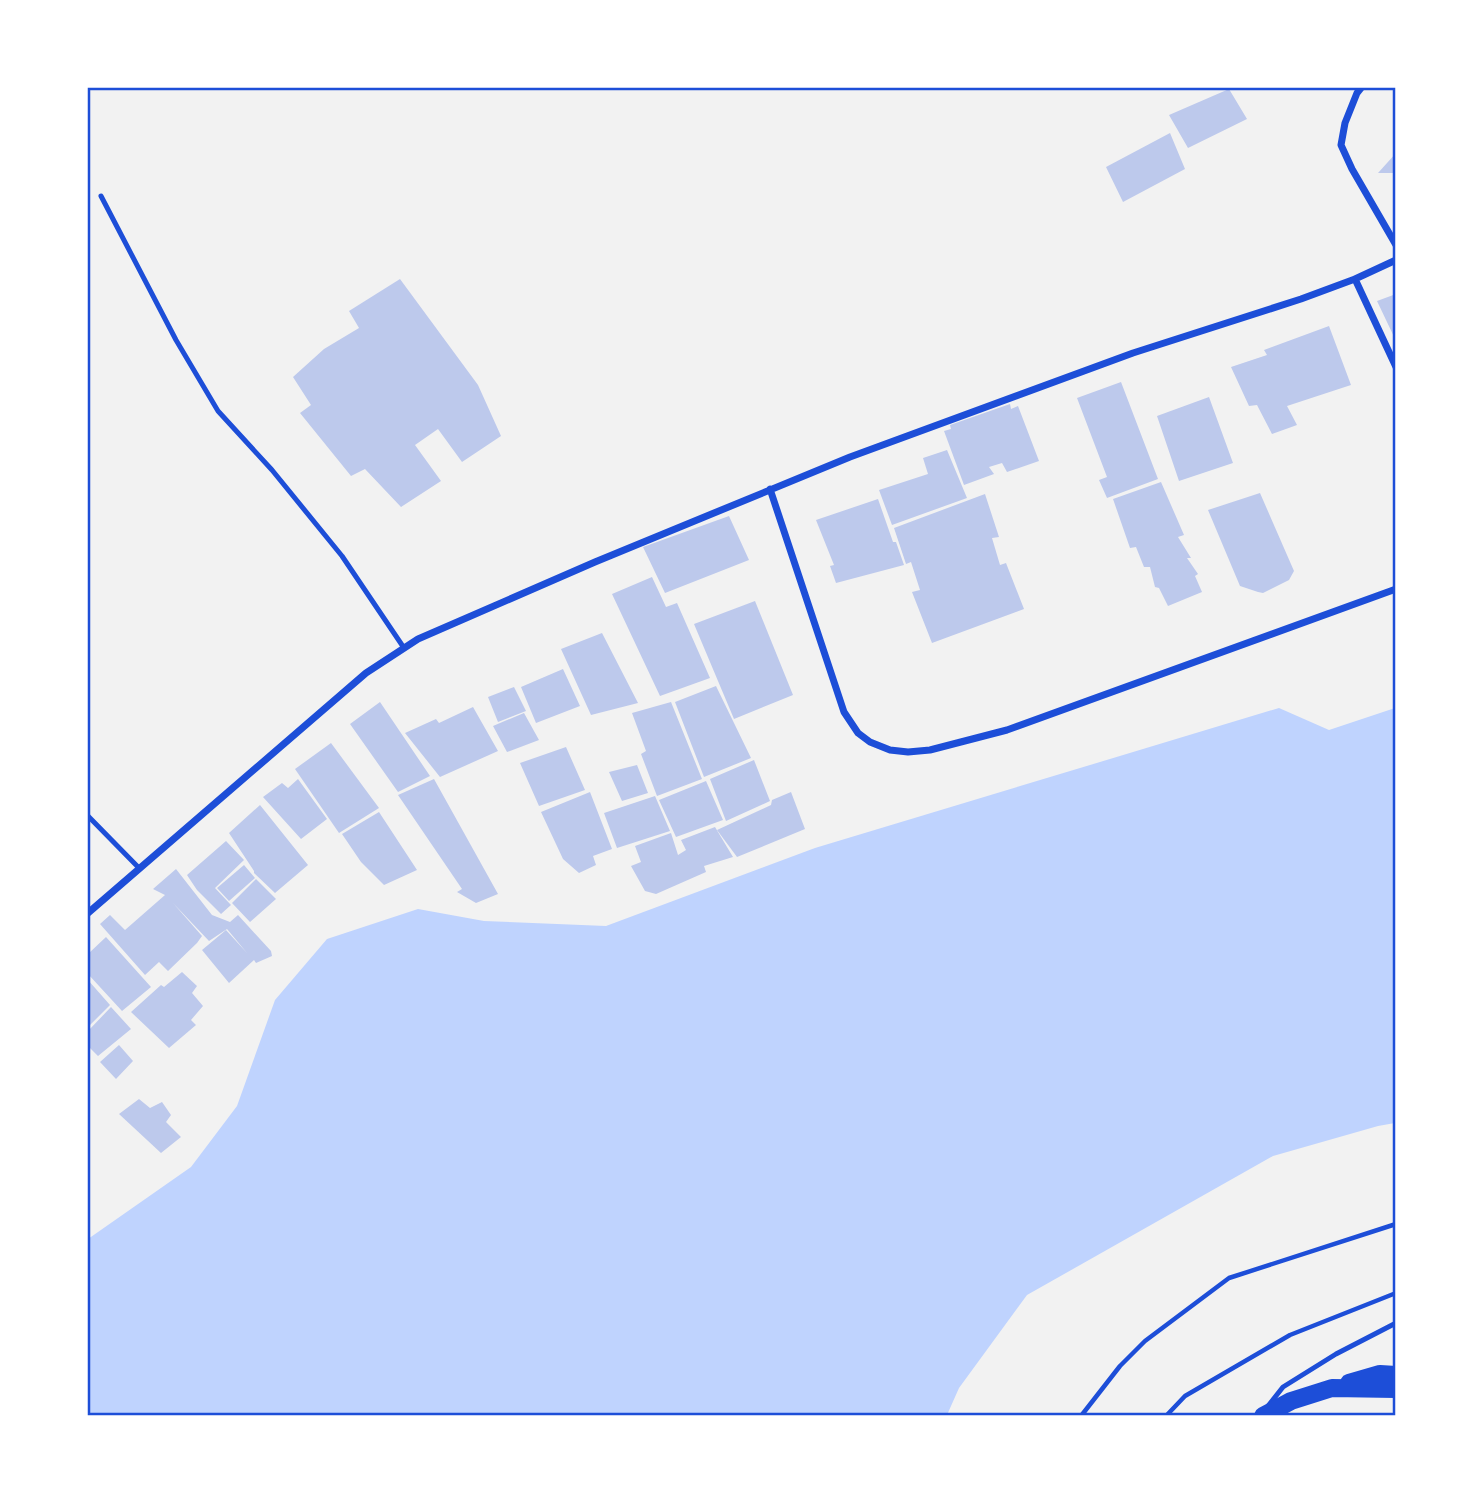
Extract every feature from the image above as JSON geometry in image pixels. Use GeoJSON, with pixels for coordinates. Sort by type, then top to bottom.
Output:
{"type":"FeatureCollection","features":[{"type":"Feature","properties":{"kind":"main road"},"geometry":{"type":"LineString","coordinates":[[1262,1416],[1291,1401],[1332,1388],[1380,1374],[1395,1375]]}},
{"type":"Feature","properties":{"kind":"main road"},"geometry":{"type":"LineString","coordinates":[[1332,1388],[1395,1389]]}},
{"type":"Feature","properties":{"kind":"main road"},"geometry":{"type":"LineString","coordinates":[[1332,1388],[1395,1401]]}},
{"type":"Feature","properties":{"kind":"street"},"geometry":{"type":"LineString","coordinates":[[1361,88],[1345,123],[1341,145],[1395,245]]}},
{"type":"Feature","properties":{"kind":"street"},"geometry":{"type":"LineString","coordinates":[[88,914],[366,673],[418,639],[583,567],[850,457],[1133,353],[1300,299],[1355,279],[1395,260]]}},
{"type":"Feature","properties":{"kind":"street"},"geometry":{"type":"LineString","coordinates":[[1355,279],[1395,367]]}},
{"type":"Feature","properties":{"kind":"street"},"geometry":{"type":"LineString","coordinates":[[770,489],[844,712],[858,733],[870,742],[890,750],[930,750],[1007,730],[1395,589]]}},
{"type":"Feature","properties":{"kind":"lane"},"geometry":{"type":"LineString","coordinates":[[101,196],[176,340],[218,411],[272,470],[342,556],[404,648]]}},
{"type":"Feature","properties":{"kind":"lane"},"geometry":{"type":"LineString","coordinates":[[88,816],[139,868]]}},
{"type":"Feature","properties":{"kind":"lane"},"geometry":{"type":"LineString","coordinates":[[1262,1416],[1283,1387],[1336,1353],[1395,1323]]}},
{"type":"Feature","properties":{"kind":"path"},"geometry":{"type":"LineString","coordinates":[[1082,1416],[1120,1366],[1145,1341],[1229,1278],[1395,1224]]}},
{"type":"Feature","properties":{"kind":"path"},"geometry":{"type":"LineString","coordinates":[[1166,1416],[1185,1396],[1290,1335],[1395,1293]]}},
{"type":"Feature","properties":{"kind":"water"},"geometry":{"type":"Polygon","coordinates":[[[1279,708],[1329,730],[1395,708],[1395,1123],[1273,1156],[1027,1295],[959,1388],[947,1415],[88,1415],[88,1239],[191,1167],[237,1106],[275,1000],[327,939],[418,909],[484,921],[606,926],[815,848],[1279,708]]]}},
{"type":"Feature","properties":{"kind":"building"},"geometry":{"type":"Polygon","coordinates":[[[1229,89],[1247,119],[1188,148],[1169,115],[1229,89]]]}},
{"type":"Feature","properties":{"kind":"building"},"geometry":{"type":"Polygon","coordinates":[[[1170,133],[1185,169],[1123,202],[1106,167],[1170,133]]]}},
{"type":"Feature","properties":{"kind":"building"},"geometry":{"type":"Polygon","coordinates":[[[1396,153],[1396,173],[1378,173],[1396,153]]]}},
{"type":"Feature","properties":{"kind":"building"},"geometry":{"type":"Polygon","coordinates":[[[400,279],[478,385],[501,436],[462,462],[438,429],[415,445],[441,481],[401,507],[365,469],[351,476],[300,413],[311,405],[293,377],[324,349],[359,328],[349,311],[400,279]]]}},
{"type":"Feature","properties":{"kind":"building"},"geometry":{"type":"Polygon","coordinates":[[[1396,294],[1396,341],[1377,301],[1396,294]]]}},
{"type":"Feature","properties":{"kind":"building"},"geometry":{"type":"Polygon","coordinates":[[[1329,326],[1351,385],[1287,406],[1297,425],[1272,434],[1257,405],[1249,406],[1231,367],[1267,355],[1264,350],[1329,326]]]}},
{"type":"Feature","properties":{"kind":"building"},"geometry":{"type":"Polygon","coordinates":[[[1121,382],[1158,479],[1107,498],[1099,480],[1107,477],[1077,398],[1121,382]]]}},
{"type":"Feature","properties":{"kind":"building"},"geometry":{"type":"Polygon","coordinates":[[[1209,397],[1233,463],[1179,481],[1157,416],[1209,397]]]}},
{"type":"Feature","properties":{"kind":"building"},"geometry":{"type":"Polygon","coordinates":[[[1010,404],[1011,409],[1018,406],[1039,461],[1007,472],[1002,463],[989,467],[994,474],[964,485],[944,431],[951,429],[950,425],[1010,404]]]}},
{"type":"Feature","properties":{"kind":"building"},"geometry":{"type":"Polygon","coordinates":[[[947,450],[967,498],[892,525],[879,490],[928,474],[923,458],[947,450]]]}},
{"type":"Feature","properties":{"kind":"building"},"geometry":{"type":"Polygon","coordinates":[[[1161,482],[1184,535],[1178,537],[1198,574],[1195,576],[1202,592],[1168,606],[1159,588],[1155,587],[1150,567],[1144,567],[1136,547],[1130,548],[1113,499],[1161,482]]]}},
{"type":"Feature","properties":{"kind":"building"},"geometry":{"type":"Polygon","coordinates":[[[1260,493],[1294,571],[1289,580],[1263,593],[1240,586],[1208,510],[1260,493]]]}},
{"type":"Feature","properties":{"kind":"building"},"geometry":{"type":"Polygon","coordinates":[[[985,494],[999,537],[992,538],[1000,565],[1006,563],[1024,609],[932,643],[912,592],[920,590],[911,562],[906,564],[894,528],[985,494]]]}},
{"type":"Feature","properties":{"kind":"building"},"geometry":{"type":"Polygon","coordinates":[[[878,499],[904,565],[836,583],[830,566],[834,565],[816,520],[878,499]]]}},
{"type":"Feature","properties":{"kind":"building"},"geometry":{"type":"Polygon","coordinates":[[[729,516],[749,560],[665,593],[643,547],[729,516]]]}},
{"type":"Feature","properties":{"kind":"building"},"geometry":{"type":"Polygon","coordinates":[[[652,577],[666,607],[677,603],[710,678],[660,696],[612,594],[652,577]]]}},
{"type":"Feature","properties":{"kind":"building"},"geometry":{"type":"Polygon","coordinates":[[[755,601],[793,695],[734,719],[694,624],[755,601]]]}},
{"type":"Feature","properties":{"kind":"building"},"geometry":{"type":"Polygon","coordinates":[[[602,633],[638,703],[591,715],[561,649],[602,633]]]}},
{"type":"Feature","properties":{"kind":"building"},"geometry":{"type":"Polygon","coordinates":[[[563,669],[580,706],[536,723],[521,687],[563,669]]]}},
{"type":"Feature","properties":{"kind":"building"},"geometry":{"type":"Polygon","coordinates":[[[716,686],[751,758],[704,777],[675,702],[716,686]]]}},
{"type":"Feature","properties":{"kind":"building"},"geometry":{"type":"Polygon","coordinates":[[[514,687],[526,711],[498,722],[488,697],[514,687]]]}},
{"type":"Feature","properties":{"kind":"building"},"geometry":{"type":"Polygon","coordinates":[[[380,702],[430,776],[398,792],[350,724],[380,702]]]}},
{"type":"Feature","properties":{"kind":"building"},"geometry":{"type":"Polygon","coordinates":[[[671,702],[702,779],[657,796],[641,754],[646,751],[632,713],[671,702]]]}},
{"type":"Feature","properties":{"kind":"building"},"geometry":{"type":"Polygon","coordinates":[[[473,707],[498,751],[440,777],[405,733],[436,719],[439,723],[473,707]]]}},
{"type":"Feature","properties":{"kind":"building"},"geometry":{"type":"Polygon","coordinates":[[[524,713],[539,740],[507,752],[493,726],[524,713]]]}},
{"type":"Feature","properties":{"kind":"building"},"geometry":{"type":"Polygon","coordinates":[[[331,743],[379,808],[339,833],[295,769],[331,743]]]}},
{"type":"Feature","properties":{"kind":"building"},"geometry":{"type":"Polygon","coordinates":[[[566,747],[585,790],[539,806],[520,763],[566,747]]]}},
{"type":"Feature","properties":{"kind":"building"},"geometry":{"type":"Polygon","coordinates":[[[754,760],[770,801],[726,821],[710,779],[754,760]]]}},
{"type":"Feature","properties":{"kind":"building"},"geometry":{"type":"Polygon","coordinates":[[[637,765],[648,793],[622,801],[609,772],[637,765]]]}},
{"type":"Feature","properties":{"kind":"building"},"geometry":{"type":"Polygon","coordinates":[[[298,779],[327,819],[301,839],[263,797],[282,783],[288,788],[298,779]]]}},
{"type":"Feature","properties":{"kind":"building"},"geometry":{"type":"Polygon","coordinates":[[[434,779],[498,894],[476,903],[457,892],[462,889],[398,795],[434,779]]]}},
{"type":"Feature","properties":{"kind":"building"},"geometry":{"type":"Polygon","coordinates":[[[706,781],[723,820],[676,837],[659,800],[706,781]]]}},
{"type":"Feature","properties":{"kind":"building"},"geometry":{"type":"Polygon","coordinates":[[[590,792],[612,849],[593,856],[596,865],[579,873],[563,859],[541,812],[590,792]]]}},
{"type":"Feature","properties":{"kind":"building"},"geometry":{"type":"Polygon","coordinates":[[[791,792],[805,829],[737,857],[717,830],[771,805],[772,800],[791,792]]]}},
{"type":"Feature","properties":{"kind":"building"},"geometry":{"type":"Polygon","coordinates":[[[655,796],[670,831],[617,848],[604,813],[655,796]]]}},
{"type":"Feature","properties":{"kind":"building"},"geometry":{"type":"Polygon","coordinates":[[[260,805],[308,865],[275,893],[254,873],[229,833],[260,805]]]}},
{"type":"Feature","properties":{"kind":"building"},"geometry":{"type":"Polygon","coordinates":[[[379,812],[417,870],[384,885],[361,862],[342,834],[379,812]]]}},
{"type":"Feature","properties":{"kind":"building"},"geometry":{"type":"Polygon","coordinates":[[[715,827],[733,857],[704,866],[706,872],[656,894],[645,891],[631,866],[641,862],[635,846],[671,833],[678,855],[686,850],[681,840],[715,827]]]}},
{"type":"Feature","properties":{"kind":"building"},"geometry":{"type":"Polygon","coordinates":[[[226,841],[244,860],[215,888],[231,905],[221,914],[197,890],[187,875],[226,841]]]}},
{"type":"Feature","properties":{"kind":"building"},"geometry":{"type":"Polygon","coordinates":[[[244,865],[255,878],[229,901],[217,888],[244,865]]]}},
{"type":"Feature","properties":{"kind":"building"},"geometry":{"type":"Polygon","coordinates":[[[176,869],[212,915],[230,922],[238,915],[271,951],[272,956],[256,963],[254,960],[229,983],[202,950],[226,930],[247,953],[227,929],[209,941],[173,903],[202,936],[168,971],[159,962],[145,975],[100,924],[110,915],[125,930],[165,895],[153,889],[176,869]]]}},
{"type":"Feature","properties":{"kind":"building"},"geometry":{"type":"Polygon","coordinates":[[[256,879],[276,899],[250,922],[232,903],[256,879]]]}},
{"type":"Feature","properties":{"kind":"building"},"geometry":{"type":"Polygon","coordinates":[[[106,937],[151,987],[122,1011],[88,974],[88,954],[106,937]]]}},
{"type":"Feature","properties":{"kind":"building"},"geometry":{"type":"Polygon","coordinates":[[[182,972],[197,986],[192,993],[203,1006],[191,1020],[196,1025],[169,1048],[131,1012],[161,985],[164,987],[182,972]]]}},
{"type":"Feature","properties":{"kind":"building"},"geometry":{"type":"Polygon","coordinates":[[[88,980],[110,1005],[88,1027],[88,980]]]}},
{"type":"Feature","properties":{"kind":"building"},"geometry":{"type":"Polygon","coordinates":[[[111,1007],[131,1029],[98,1056],[88,1046],[88,1031],[111,1007]]]}},
{"type":"Feature","properties":{"kind":"building"},"geometry":{"type":"Polygon","coordinates":[[[119,1045],[133,1061],[116,1079],[100,1062],[119,1045]]]}},
{"type":"Feature","properties":{"kind":"building"},"geometry":{"type":"Polygon","coordinates":[[[139,1099],[150,1108],[162,1102],[171,1115],[166,1122],[181,1137],[161,1153],[119,1114],[139,1099]]]}}]}
